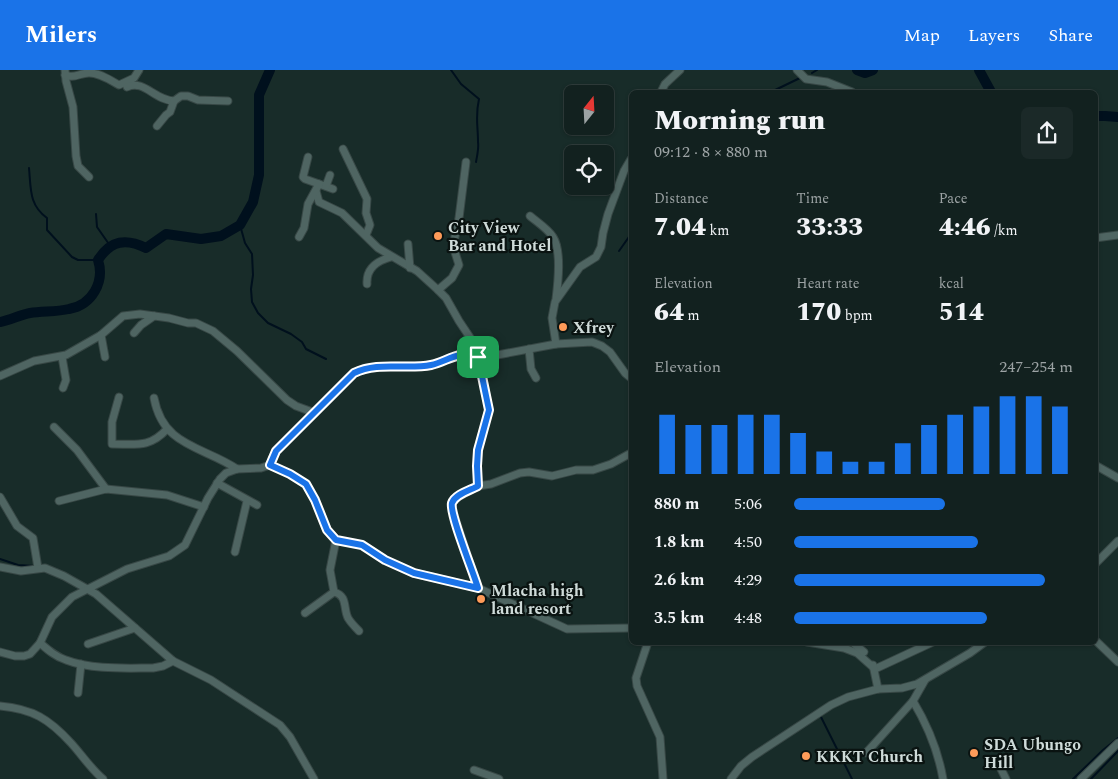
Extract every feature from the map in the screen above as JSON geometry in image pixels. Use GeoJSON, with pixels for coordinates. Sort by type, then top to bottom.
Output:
{"type":"FeatureCollection","features":[{"type":"Feature","properties":{"kind":"street"},"geometry":{"type":"LineString","coordinates":[[119,85],[134,78],[139,70]]}},
{"type":"Feature","properties":{"kind":"street"},"geometry":{"type":"LineString","coordinates":[[662,90],[665,84],[680,70]]}},
{"type":"Feature","properties":{"kind":"street"},"geometry":{"type":"LineString","coordinates":[[797,70],[806,79],[827,82],[847,90]]}},
{"type":"Feature","properties":{"kind":"street"},"geometry":{"type":"LineString","coordinates":[[65,73],[70,77],[88,73],[95,74],[127,87],[133,84],[140,85],[163,100],[174,101]]}},
{"type":"Feature","properties":{"kind":"street"},"geometry":{"type":"LineString","coordinates":[[65,73],[73,107],[78,166],[89,177]]}},
{"type":"Feature","properties":{"kind":"street"},"geometry":{"type":"LineString","coordinates":[[157,126],[170,112],[174,101],[181,96],[198,100],[228,101]]}},
{"type":"Feature","properties":{"kind":"street"},"geometry":{"type":"LineString","coordinates":[[342,149],[367,199],[366,213],[370,225],[366,235]]}},
{"type":"Feature","properties":{"kind":"street"},"geometry":{"type":"LineString","coordinates":[[308,157],[303,177],[323,188]]}},
{"type":"Feature","properties":{"kind":"street"},"geometry":{"type":"LineString","coordinates":[[438,290],[452,278],[459,266],[453,246],[459,218],[466,162]]}},
{"type":"Feature","properties":{"kind":"street"},"geometry":{"type":"LineString","coordinates":[[555,302],[580,267],[596,257],[601,247],[608,214],[629,162]]}},
{"type":"Feature","properties":{"kind":"street"},"geometry":{"type":"LineString","coordinates":[[330,175],[323,188],[319,202],[342,213],[378,248],[417,271],[438,290],[446,298],[477,348],[489,410],[478,450],[478,486]]}},
{"type":"Feature","properties":{"kind":"street"},"geometry":{"type":"LineString","coordinates":[[299,237],[304,228],[308,204],[323,188]]}},
{"type":"Feature","properties":{"kind":"street"},"geometry":{"type":"LineString","coordinates":[[530,216],[552,235],[555,240],[559,266],[552,318],[556,344]]}},
{"type":"Feature","properties":{"kind":"street"},"geometry":{"type":"LineString","coordinates":[[1098,238],[1118,235]]}},
{"type":"Feature","properties":{"kind":"street"},"geometry":{"type":"LineString","coordinates":[[408,244],[410,268]]}},
{"type":"Feature","properties":{"kind":"street"},"geometry":{"type":"LineString","coordinates":[[367,284],[368,272],[374,265],[392,257]]}},
{"type":"Feature","properties":{"kind":"street"},"geometry":{"type":"LineString","coordinates":[[0,376],[34,361],[62,357],[101,335],[123,316],[134,314],[154,316],[196,323],[213,331],[237,351],[287,400],[296,406],[315,413]]}},
{"type":"Feature","properties":{"kind":"street"},"geometry":{"type":"LineString","coordinates":[[134,333],[141,325],[154,316]]}},
{"type":"Feature","properties":{"kind":"street"},"geometry":{"type":"LineString","coordinates":[[101,335],[104,357]]}},
{"type":"Feature","properties":{"kind":"street"},"geometry":{"type":"LineString","coordinates":[[270,465],[276,451],[347,379],[360,370],[395,366],[432,365],[460,355],[478,357],[507,354],[556,344],[592,342],[610,352],[629,376]]}},
{"type":"Feature","properties":{"kind":"street"},"geometry":{"type":"LineString","coordinates":[[529,349],[531,369],[536,378]]}},
{"type":"Feature","properties":{"kind":"street"},"geometry":{"type":"LineString","coordinates":[[62,357],[66,380],[64,388]]}},
{"type":"Feature","properties":{"kind":"street"},"geometry":{"type":"LineString","coordinates":[[119,397],[112,422],[112,444],[152,442],[167,429]]}},
{"type":"Feature","properties":{"kind":"street"},"geometry":{"type":"LineString","coordinates":[[154,398],[156,409],[167,429],[186,444],[237,469]]}},
{"type":"Feature","properties":{"kind":"street"},"geometry":{"type":"LineString","coordinates":[[54,427],[77,450],[106,488]]}},
{"type":"Feature","properties":{"kind":"street"},"geometry":{"type":"LineString","coordinates":[[478,588],[456,524],[452,506],[458,497],[478,486],[491,484],[520,474],[530,472],[552,476],[576,470],[593,470],[611,464],[629,454]]}},
{"type":"Feature","properties":{"kind":"street"},"geometry":{"type":"LineString","coordinates":[[0,652],[24,656],[34,651],[40,643],[52,617],[72,597],[127,569],[169,556],[181,548],[188,540],[217,483],[226,473],[237,469],[261,468],[270,465],[306,484],[315,500],[327,530],[336,540],[362,545],[385,560],[414,573],[478,588],[567,629],[629,628]]}},
{"type":"Feature","properties":{"kind":"street"},"geometry":{"type":"LineString","coordinates":[[1098,468],[1118,478]]}},
{"type":"Feature","properties":{"kind":"street"},"geometry":{"type":"LineString","coordinates":[[217,483],[257,505]]}},
{"type":"Feature","properties":{"kind":"street"},"geometry":{"type":"LineString","coordinates":[[59,501],[106,488],[167,495],[204,507]]}},
{"type":"Feature","properties":{"kind":"street"},"geometry":{"type":"LineString","coordinates":[[0,497],[17,526],[33,538],[38,568]]}},
{"type":"Feature","properties":{"kind":"street"},"geometry":{"type":"LineString","coordinates":[[235,552],[247,501]]}},
{"type":"Feature","properties":{"kind":"street"},"geometry":{"type":"LineString","coordinates":[[336,540],[330,570],[334,592],[344,599],[347,617],[359,631]]}},
{"type":"Feature","properties":{"kind":"street"},"geometry":{"type":"LineString","coordinates":[[1098,560],[1118,541]]}},
{"type":"Feature","properties":{"kind":"street"},"geometry":{"type":"LineString","coordinates":[[0,567],[21,572],[38,568],[51,570],[88,588],[107,602],[173,660],[211,680],[280,725],[290,737],[314,779]]}},
{"type":"Feature","properties":{"kind":"street"},"geometry":{"type":"LineString","coordinates":[[306,613],[334,592]]}},
{"type":"Feature","properties":{"kind":"street"},"geometry":{"type":"LineString","coordinates":[[88,644],[136,628]]}},
{"type":"Feature","properties":{"kind":"street"},"geometry":{"type":"LineString","coordinates":[[40,643],[56,656],[81,664],[153,668],[163,666],[173,660]]}},
{"type":"Feature","properties":{"kind":"street"},"geometry":{"type":"LineString","coordinates":[[1098,643],[1118,662]]}},
{"type":"Feature","properties":{"kind":"street"},"geometry":{"type":"LineString","coordinates":[[647,645],[636,678],[637,686],[660,737],[663,779]]}},
{"type":"Feature","properties":{"kind":"street"},"geometry":{"type":"LineString","coordinates":[[826,645],[857,652],[875,669]]}},
{"type":"Feature","properties":{"kind":"street"},"geometry":{"type":"LineString","coordinates":[[855,645],[867,656],[875,669],[878,689]]}},
{"type":"Feature","properties":{"kind":"street"},"geometry":{"type":"LineString","coordinates":[[875,669],[921,645]]}},
{"type":"Feature","properties":{"kind":"street"},"geometry":{"type":"LineString","coordinates":[[731,779],[741,766],[752,757],[827,707],[848,697],[878,689],[902,688],[925,680],[981,645]]}},
{"type":"Feature","properties":{"kind":"street"},"geometry":{"type":"LineString","coordinates":[[78,693],[81,664]]}},
{"type":"Feature","properties":{"kind":"street"},"geometry":{"type":"LineString","coordinates":[[866,753],[913,701],[925,680]]}},
{"type":"Feature","properties":{"kind":"street"},"geometry":{"type":"LineString","coordinates":[[913,701],[930,730],[943,779]]}},
{"type":"Feature","properties":{"kind":"street"},"geometry":{"type":"LineString","coordinates":[[0,706],[30,711],[47,721],[71,743],[103,779]]}},
{"type":"Feature","properties":{"kind":"street"},"geometry":{"type":"LineString","coordinates":[[1081,779],[1118,743]]}},
{"type":"Feature","properties":{"kind":"street"},"geometry":{"type":"LineString","coordinates":[[474,770],[499,779]]}},
{"type":"Feature","properties":{"kind":"street"},"geometry":{"type":"LineString","coordinates":[[1001,770],[1006,779]]}},
{"type":"Feature","properties":{"kind":"waterway"},"geometry":{"type":"LineString","coordinates":[[0,322],[30,313],[69,309],[84,303],[90,298],[98,284],[100,276],[98,260],[108,248],[114,245],[125,242],[146,248],[166,234],[201,239],[221,236],[240,225],[253,202],[259,175],[259,95],[270,70]]}},
{"type":"Feature","properties":{"kind":"waterway"},"geometry":{"type":"LineString","coordinates":[[451,70],[461,84],[479,99],[476,162]]}},
{"type":"Feature","properties":{"kind":"waterway"},"geometry":{"type":"LineString","coordinates":[[812,73],[817,70]]}},
{"type":"Feature","properties":{"kind":"waterway"},"geometry":{"type":"LineString","coordinates":[[857,70],[865,73],[873,70]]}},
{"type":"Feature","properties":{"kind":"waterway"},"geometry":{"type":"LineString","coordinates":[[979,70],[990,90]]}},
{"type":"Feature","properties":{"kind":"waterway"},"geometry":{"type":"LineString","coordinates":[[775,90],[802,77]]}},
{"type":"Feature","properties":{"kind":"waterway"},"geometry":{"type":"LineString","coordinates":[[1098,116],[1118,117]]}},
{"type":"Feature","properties":{"kind":"waterway"},"geometry":{"type":"LineString","coordinates":[[29,168],[32,196],[37,208],[47,218],[47,230],[72,257],[78,260],[98,260]]}},
{"type":"Feature","properties":{"kind":"waterway"},"geometry":{"type":"LineString","coordinates":[[96,214],[97,227],[111,247]]}},
{"type":"Feature","properties":{"kind":"waterway"},"geometry":{"type":"LineString","coordinates":[[240,225],[245,243],[252,254],[252,302],[258,313],[268,323],[291,334],[302,342],[306,349],[326,359]]}},
{"type":"Feature","properties":{"kind":"waterway"},"geometry":{"type":"LineString","coordinates":[[619,251],[629,237]]}},
{"type":"Feature","properties":{"kind":"waterway"},"geometry":{"type":"LineString","coordinates":[[0,559],[18,565],[34,566]]}},
{"type":"Feature","properties":{"kind":"waterway"},"geometry":{"type":"LineString","coordinates":[[821,717],[852,779]]}},
{"type":"Feature","properties":{"kind":"waterway"},"geometry":{"type":"LineString","coordinates":[[1073,779],[1118,738]]}},
{"type":"Feature","properties":{"kind":"waterway"},"geometry":{"type":"LineString","coordinates":[[1091,779],[1118,751]]}},
{"type":"Feature","properties":{"kind":"place","name":"City View Bar and Hotel"},"geometry":{"type":"Point","coordinates":[438,236]}},
{"type":"Feature","properties":{"kind":"place","name":"Xfrey"},"geometry":{"type":"Point","coordinates":[563,327]}},
{"type":"Feature","properties":{"kind":"place","name":"Mlacha high land resort"},"geometry":{"type":"Point","coordinates":[481,599]}},
{"type":"Feature","properties":{"kind":"place","name":"SDA Ubungo Hill"},"geometry":{"type":"Point","coordinates":[974,753]}},
{"type":"Feature","properties":{"kind":"place","name":"KKKT Church"},"geometry":{"type":"Point","coordinates":[806,756]}},
{"type":"Feature","properties":{"kind":"route"},"geometry":{"type":"LineString","coordinates":[[460,355],[478,357],[489,410],[478,450],[478,486],[458,497],[452,503],[452,512],[478,588],[414,573],[385,560],[362,545],[336,540],[327,530],[311,491],[306,484],[270,465],[273,454],[354,373],[366,368],[427,366],[460,355]]}}]}
